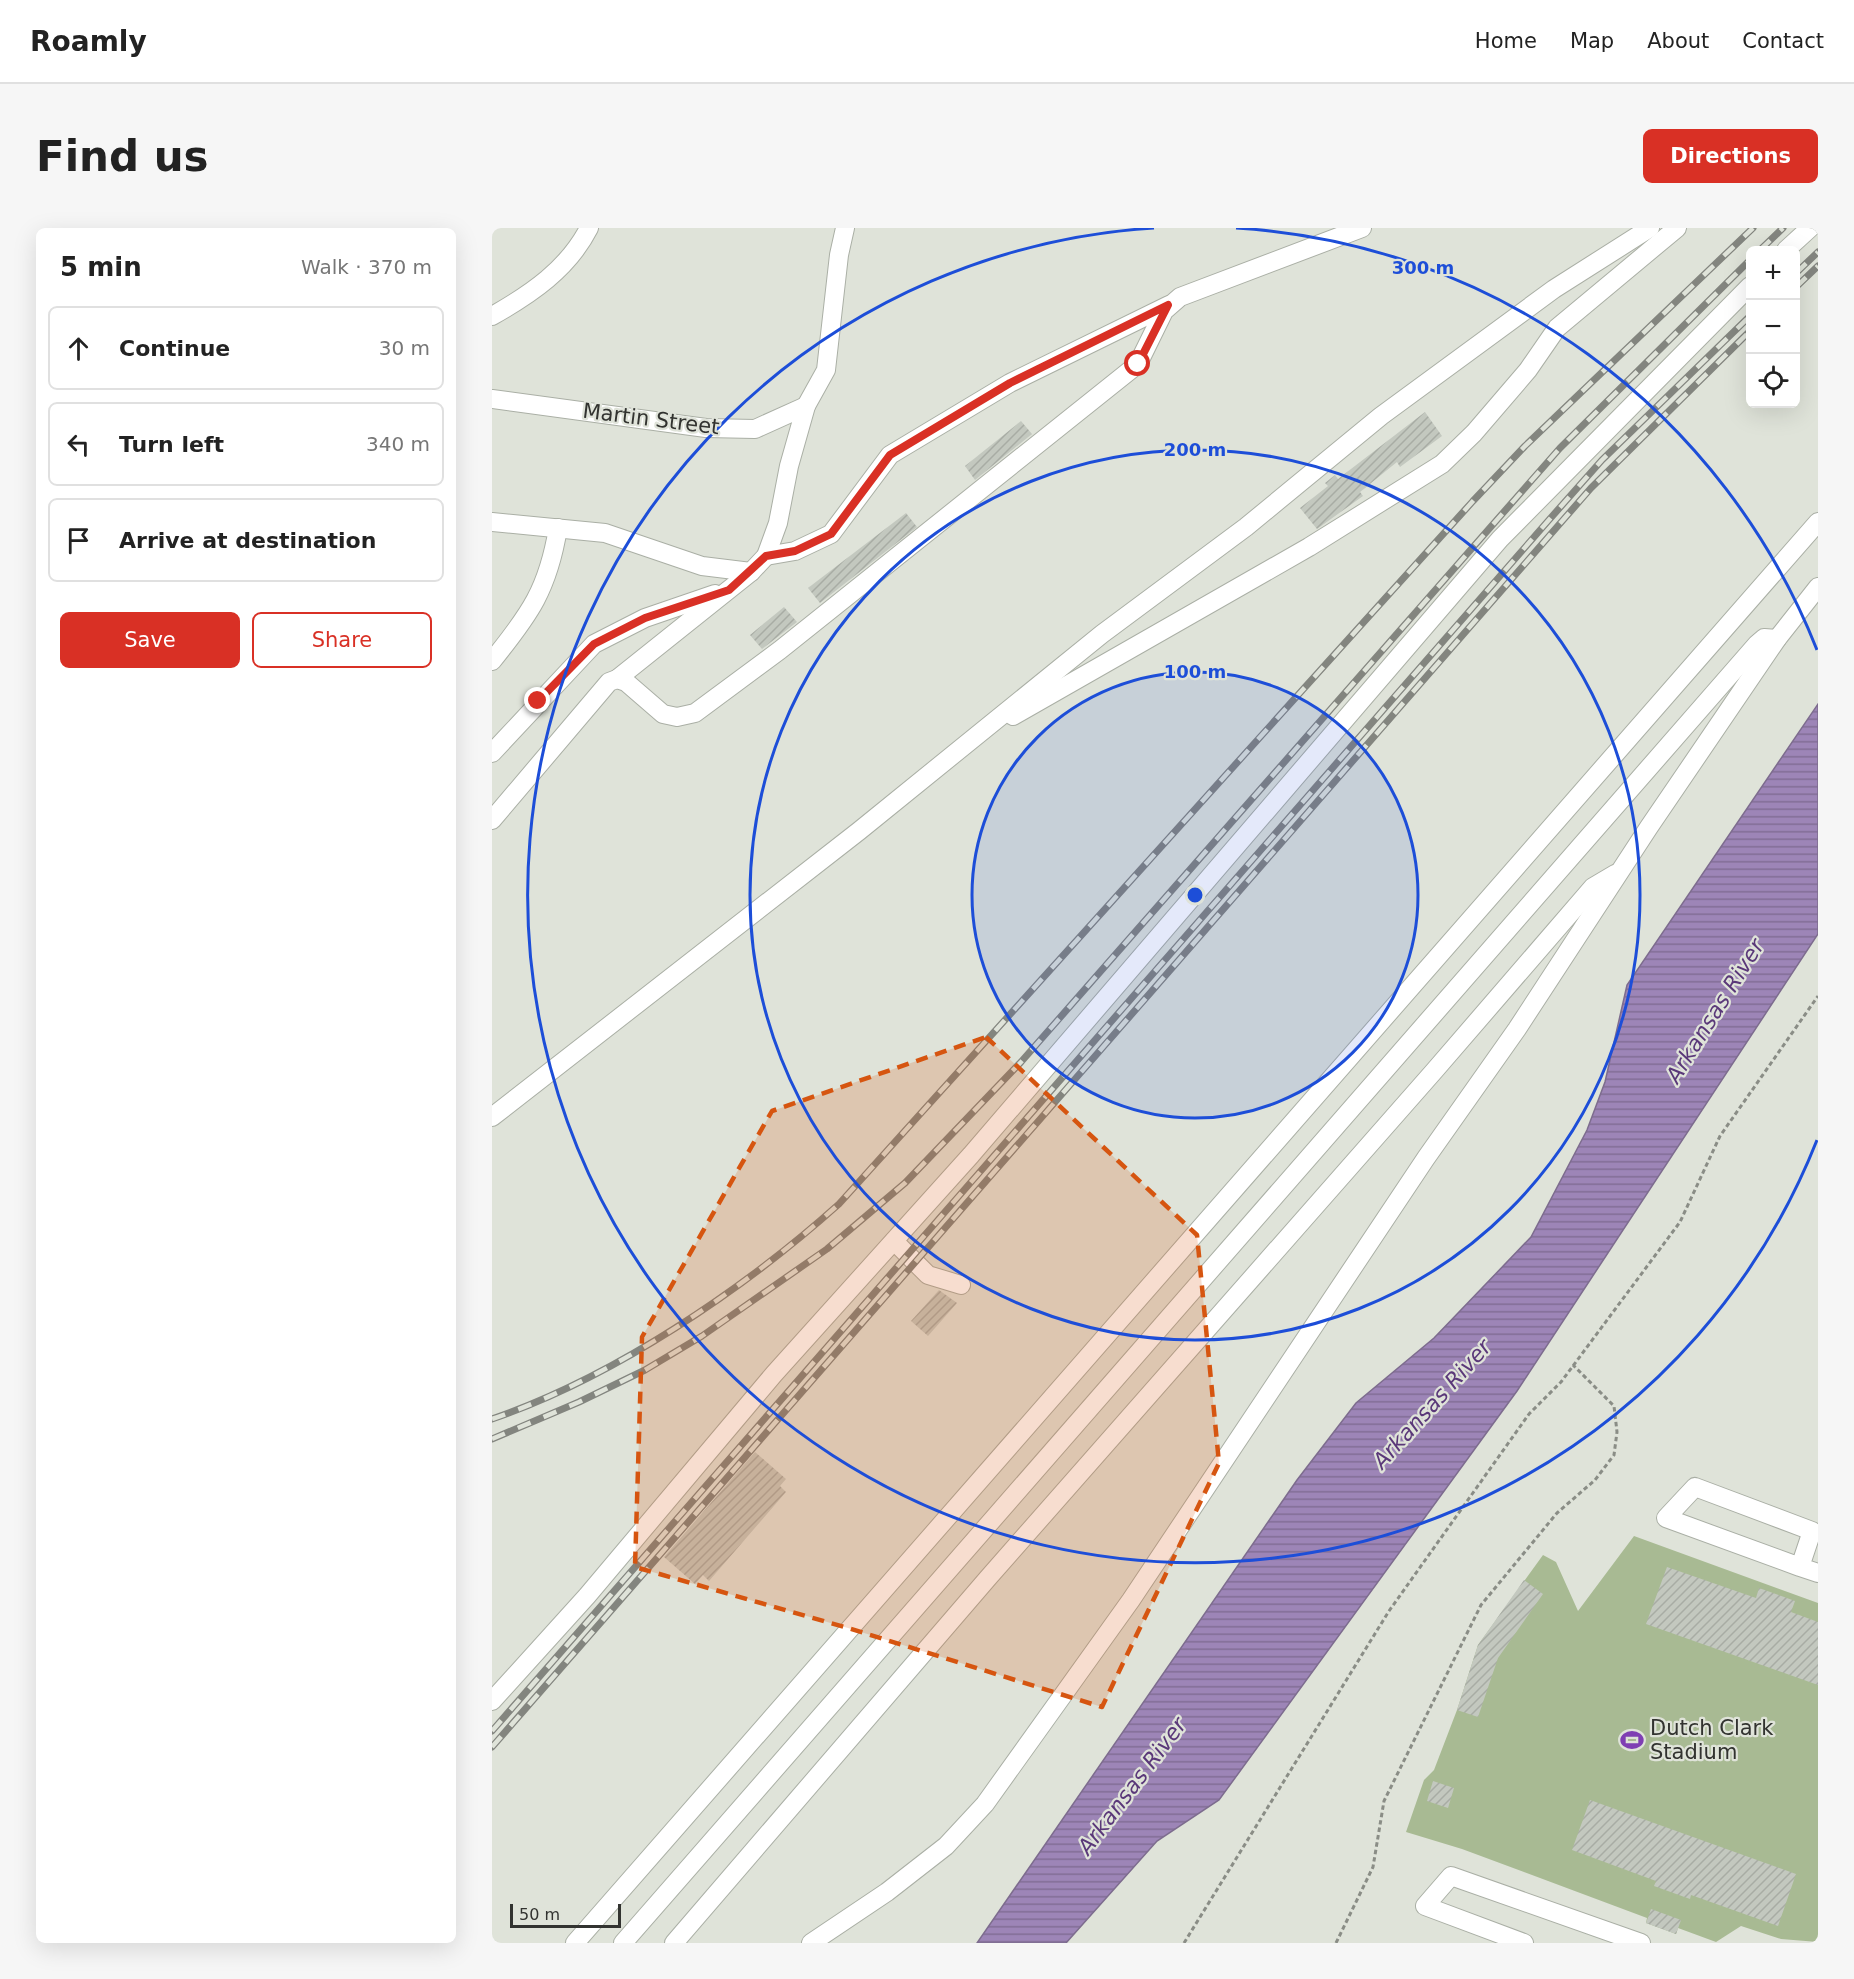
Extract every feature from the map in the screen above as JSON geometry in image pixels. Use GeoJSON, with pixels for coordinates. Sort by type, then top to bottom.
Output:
{"type":"FeatureCollection","features":[{"type":"Feature","properties":{"kind":"street"},"geometry":{"type":"LineString","coordinates":[[492,316],[529,295],[562,267],[589,228]]}},
{"type":"Feature","properties":{"kind":"street"},"geometry":{"type":"LineString","coordinates":[[492,820],[609,682],[617,679],[729,590],[766,556],[778,523],[789,466],[806,406],[826,370],[839,255],[845,228]]}},
{"type":"Feature","properties":{"kind":"street"},"geometry":{"type":"LineString","coordinates":[[766,556],[795,551],[831,534],[890,455],[1010,383],[1180,297],[1362,228]]}},
{"type":"Feature","properties":{"kind":"street"},"geometry":{"type":"LineString","coordinates":[[492,1117],[850,838],[1102,634],[1246,527],[1390,409],[1545,295],[1650,228]]}},
{"type":"Feature","properties":{"kind":"street"},"geometry":{"type":"LineString","coordinates":[[970,740],[1309,547],[1442,464],[1474,433],[1528,370],[1557,328],[1677,228]]}},
{"type":"Feature","properties":{"kind":"street"},"geometry":{"type":"LineString","coordinates":[[1790,246],[1810,228]]}},
{"type":"Feature","properties":{"kind":"street"},"geometry":{"type":"LineString","coordinates":[[492,1701],[586,1596],[774,1374],[971,1155],[1500,539],[1746,290]]}},
{"type":"Feature","properties":{"kind":"street"},"geometry":{"type":"LineString","coordinates":[[617,679],[636,690],[663,714],[676,717],[695,712],[780,650],[1138,364],[1168,305]]}},
{"type":"Feature","properties":{"kind":"street","name":"Martin Street"},"geometry":{"type":"LineString","coordinates":[[492,399],[705,428],[756,429],[806,406]]}},
{"type":"Feature","properties":{"kind":"street"},"geometry":{"type":"LineString","coordinates":[[492,522],[605,533],[702,566],[751,572]]}},
{"type":"Feature","properties":{"kind":"street"},"geometry":{"type":"LineString","coordinates":[[575,1943],[1818,522]]}},
{"type":"Feature","properties":{"kind":"street"},"geometry":{"type":"LineString","coordinates":[[492,661],[538,599],[551,563],[558,528]]}},
{"type":"Feature","properties":{"kind":"street"},"geometry":{"type":"LineString","coordinates":[[811,1943],[887,1892],[938,1853],[985,1804],[1131,1600],[1777,639],[1818,587]]}},
{"type":"Feature","properties":{"kind":"street"},"geometry":{"type":"LineString","coordinates":[[492,753],[594,644],[645,618],[729,590]]}},
{"type":"Feature","properties":{"kind":"street"},"geometry":{"type":"LineString","coordinates":[[623,1943],[1757,644],[1764,638],[1777,639]]}},
{"type":"Feature","properties":{"kind":"street"},"geometry":{"type":"LineString","coordinates":[[674,1943],[988,1578],[1351,1167],[1593,887],[1619,873]]}},
{"type":"Feature","properties":{"kind":"street"},"geometry":{"type":"LineString","coordinates":[[894,1241],[928,1275],[961,1285]]}},
{"type":"Feature","properties":{"kind":"street"},"geometry":{"type":"LineString","coordinates":[[1800,1567],[1812,1531],[1695,1487],[1666,1518],[1800,1567],[1818,1573]]}},
{"type":"Feature","properties":{"kind":"street"},"geometry":{"type":"LineString","coordinates":[[1524,1943],[1425,1906],[1451,1876],[1619,1940],[1641,1943]]}},
{"type":"Feature","properties":{"kind":"path"},"geometry":{"type":"LineString","coordinates":[[1184,1943],[1389,1611],[1529,1414],[1573,1365],[1680,1222],[1720,1136],[1818,996]]}},
{"type":"Feature","properties":{"kind":"path"},"geometry":{"type":"LineString","coordinates":[[1336,1943],[1373,1867],[1384,1801],[1481,1605],[1557,1513],[1595,1480],[1614,1455],[1617,1432],[1614,1406],[1573,1365]]}},
{"type":"Feature","properties":{"kind":"highlighted area"},"geometry":{"type":"Polygon","coordinates":[[[986,1037],[1197,1235],[1219,1463],[1102,1707],[848,1628],[635,1567],[642,1337],[772,1111],[986,1037]]]}},
{"type":"Feature","properties":{"kind":"green space","name":"Dutch Clark Stadium"},"geometry":{"type":"Polygon","coordinates":[[[1634,1536],[1818,1603],[1818,1942],[1781,1939],[1741,1926],[1716,1942],[1678,1928],[1676,1934],[1646,1923],[1647,1918],[1462,1849],[1406,1832],[1424,1780],[1434,1770],[1478,1645],[1543,1555],[1556,1562],[1578,1611],[1634,1536]]]}},
{"type":"Feature","properties":{"kind":"water","name":"Arkansas River"},"geometry":{"type":"Polygon","coordinates":[[[1818,704],[1818,934],[1517,1391],[1219,1800],[1157,1841],[1066,1943],[977,1943],[1297,1480],[1356,1403],[1434,1338],[1531,1237],[1587,1130],[1605,1082],[1627,985],[1818,704]]]}},
{"type":"Feature","properties":{"kind":"building"},"geometry":{"type":"Polygon","coordinates":[[[1425,412],[1442,436],[1400,467],[1397,462],[1360,492],[1363,496],[1317,529],[1300,508],[1328,486],[1325,483],[1335,475],[1338,479],[1425,412]]]}},
{"type":"Feature","properties":{"kind":"building"},"geometry":{"type":"Polygon","coordinates":[[[1021,421],[1032,434],[975,480],[965,466],[1021,421]]]}},
{"type":"Feature","properties":{"kind":"building"},"geometry":{"type":"Polygon","coordinates":[[[906,513],[917,527],[820,603],[808,588],[906,513]]]}},
{"type":"Feature","properties":{"kind":"building"},"geometry":{"type":"Polygon","coordinates":[[[784,607],[797,622],[762,649],[750,635],[784,607]]]}},
{"type":"Feature","properties":{"kind":"building"},"geometry":{"type":"Polygon","coordinates":[[[939,1290],[957,1303],[928,1336],[911,1321],[939,1290]]]}},
{"type":"Feature","properties":{"kind":"building"},"geometry":{"type":"Polygon","coordinates":[[[755,1452],[786,1479],[780,1486],[786,1492],[709,1581],[703,1575],[695,1584],[664,1557],[755,1452]]]}},
{"type":"Feature","properties":{"kind":"building"},"geometry":{"type":"Polygon","coordinates":[[[1667,1567],[1756,1598],[1759,1588],[1795,1601],[1791,1612],[1818,1622],[1818,1685],[1646,1624],[1667,1567]]]}},
{"type":"Feature","properties":{"kind":"building"},"geometry":{"type":"Polygon","coordinates":[[[1524,1580],[1543,1594],[1498,1658],[1478,1717],[1457,1710],[1478,1645],[1524,1580]]]}},
{"type":"Feature","properties":{"kind":"building"},"geometry":{"type":"Polygon","coordinates":[[[1433,1781],[1454,1788],[1448,1808],[1427,1801],[1433,1781]]]}},
{"type":"Feature","properties":{"kind":"building"},"geometry":{"type":"Polygon","coordinates":[[[1590,1800],[1796,1874],[1778,1926],[1691,1895],[1690,1899],[1654,1886],[1656,1881],[1572,1850],[1590,1800]]]}},
{"type":"Feature","properties":{"kind":"building"},"geometry":{"type":"Polygon","coordinates":[[[1651,1909],[1681,1920],[1676,1934],[1646,1923],[1651,1909]]]}},
{"type":"Feature","properties":{"kind":"railway"},"geometry":{"type":"LineString","coordinates":[[492,1419],[584,1380],[675,1328],[761,1268],[839,1204],[1473,501],[1525,446],[1753,228]]}},
{"type":"Feature","properties":{"kind":"railway"},"geometry":{"type":"LineString","coordinates":[[1764,246],[1783,228]]}},
{"type":"Feature","properties":{"kind":"railway"},"geometry":{"type":"LineString","coordinates":[[1800,269],[1818,252]]}},
{"type":"Feature","properties":{"kind":"railway"},"geometry":{"type":"LineString","coordinates":[[492,1439],[579,1402],[645,1370],[702,1336],[827,1249],[905,1183],[1021,1062],[1560,448],[1746,264]]}},
{"type":"Feature","properties":{"kind":"railway"},"geometry":{"type":"LineString","coordinates":[[1800,283],[1818,266]]}},
{"type":"Feature","properties":{"kind":"railway"},"geometry":{"type":"LineString","coordinates":[[492,1731],[1602,460],[1746,320]]}},
{"type":"Feature","properties":{"kind":"railway"},"geometry":{"type":"LineString","coordinates":[[492,1747],[1591,488],[1746,335]]}},
{"type":"Feature","properties":{"kind":"place","name":"Dutch Clark Stadium"},"geometry":{"type":"Point","coordinates":[1632,1740]}},
{"type":"Feature","properties":{"kind":"route"},"geometry":{"type":"LineString","coordinates":[[538,701],[594,644],[645,618],[729,590],[766,556],[795,551],[831,534],[890,455],[1010,383],[1168,305],[1138,364]]}}]}
